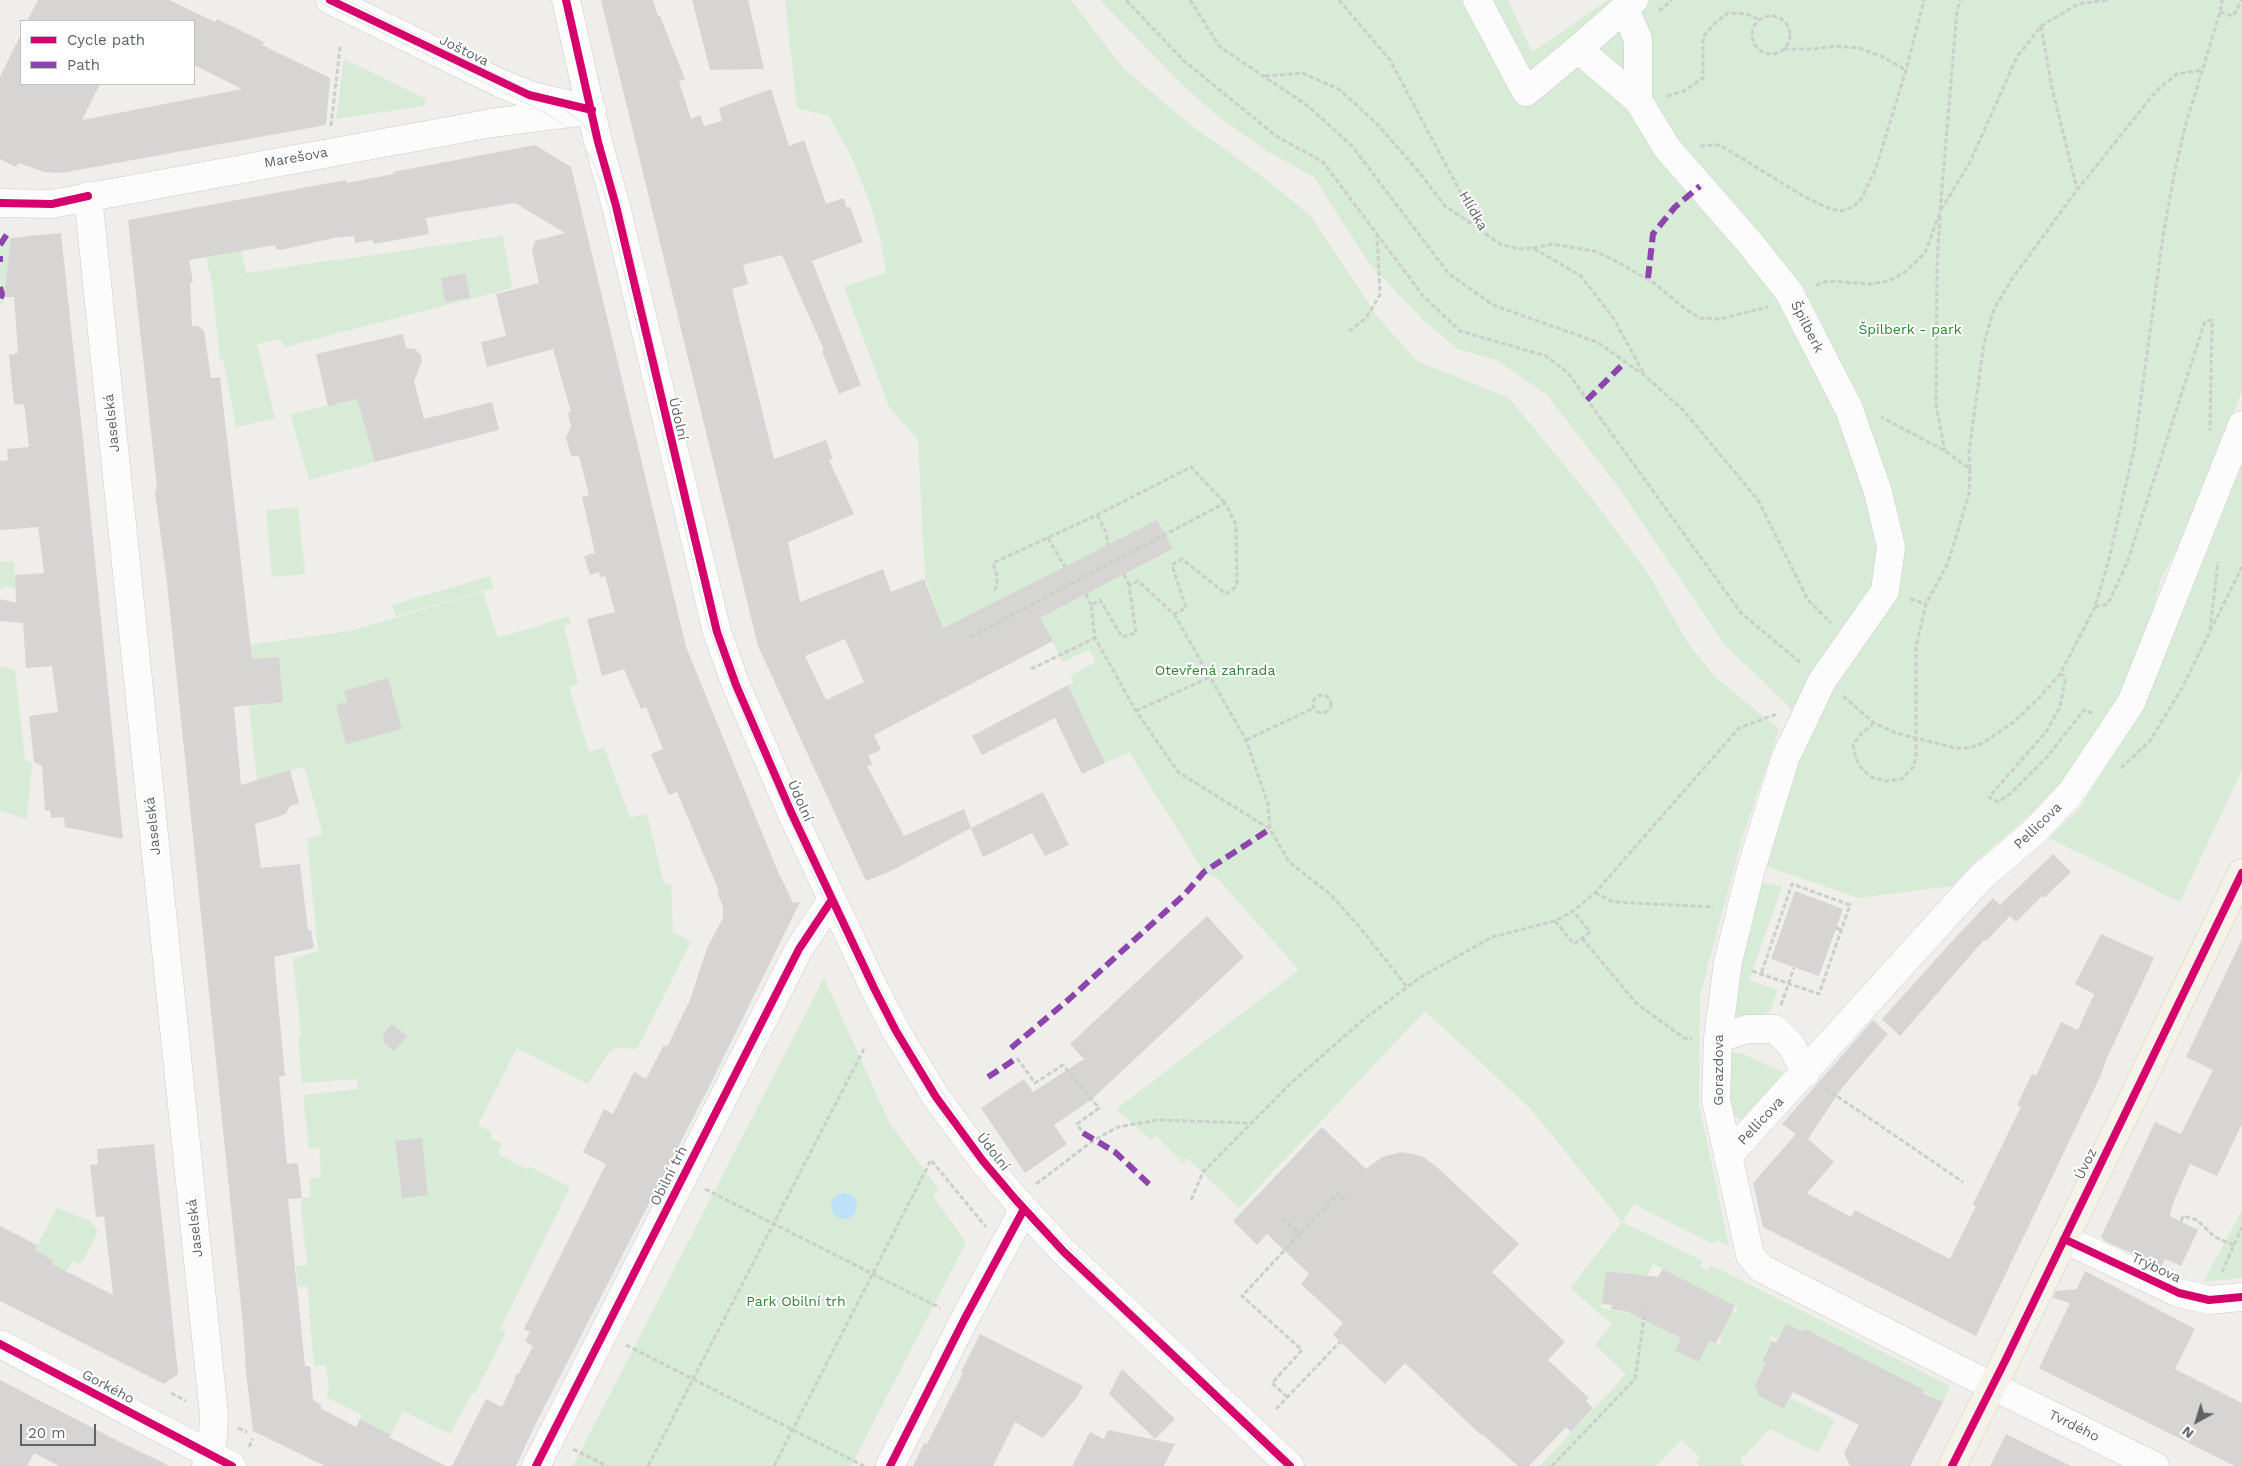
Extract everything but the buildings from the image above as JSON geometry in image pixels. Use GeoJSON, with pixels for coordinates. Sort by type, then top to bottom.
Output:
{"type":"FeatureCollection","features":[{"type":"Feature","properties":{"kind":"main road","name":"Úvoz"},"geometry":{"type":"LineString","coordinates":[[1952,1466],[2242,873]]}},
{"type":"Feature","properties":{"kind":"street","name":"Joštova"},"geometry":{"type":"LineString","coordinates":[[330,0],[529,95],[592,110]]}},
{"type":"Feature","properties":{"kind":"street","name":"Údolní"},"geometry":{"type":"LineString","coordinates":[[566,0],[717,632],[736,685],[832,901],[904,1046],[954,1122],[1020,1205],[1099,1285],[1290,1466]]}},
{"type":"Feature","properties":{"kind":"street"},"geometry":{"type":"LineString","coordinates":[[1477,0],[1526,92],[1629,5],[1638,40],[1638,100]]}},
{"type":"Feature","properties":{"kind":"street"},"geometry":{"type":"LineString","coordinates":[[1578,49],[1638,100]]}},
{"type":"Feature","properties":{"kind":"street","name":"Špilberk"},"geometry":{"type":"LineString","coordinates":[[1638,100],[1667,148],[1750,243],[1789,292],[1849,409],[1878,492],[1891,547],[1885,591],[1822,681]]}},
{"type":"Feature","properties":{"kind":"street","name":"Marešova"},"geometry":{"type":"LineString","coordinates":[[0,203],[52,204],[492,122],[592,110]]}},
{"type":"Feature","properties":{"kind":"street","name":"Jaselská"},"geometry":{"type":"LineString","coordinates":[[88,196],[214,1415],[216,1462]]}},
{"type":"Feature","properties":{"kind":"street","name":"Pellicova"},"geometry":{"type":"LineString","coordinates":[[1728,1156],[1806,1073],[1981,877],[2033,833],[2070,794],[2130,703],[2242,426]]}},
{"type":"Feature","properties":{"kind":"street","name":"Gorazdova"},"geometry":{"type":"LineString","coordinates":[[1822,681],[1786,759],[1740,909],[1728,962],[1705,1038],[1716,1100],[1750,1255],[1761,1268],[1992,1386]]}},
{"type":"Feature","properties":{"kind":"street","name":"Obilní trh"},"geometry":{"type":"LineString","coordinates":[[536,1466],[799,949],[832,901]]}},
{"type":"Feature","properties":{"kind":"street"},"geometry":{"type":"LineString","coordinates":[[1705,1038],[1748,1030],[1779,1012],[1791,1046],[1806,1073]]}},
{"type":"Feature","properties":{"kind":"street"},"geometry":{"type":"LineString","coordinates":[[890,1466],[1020,1205]]}},
{"type":"Feature","properties":{"kind":"street","name":"Trýbova"},"geometry":{"type":"LineString","coordinates":[[2064,1239],[2179,1293],[2209,1300],[2242,1297]]}},
{"type":"Feature","properties":{"kind":"street","name":"Gorkého"},"geometry":{"type":"LineString","coordinates":[[0,1344],[216,1462]]}},
{"type":"Feature","properties":{"kind":"street","name":"Tvrdého"},"geometry":{"type":"LineString","coordinates":[[1992,1386],[2155,1466]]}},
{"type":"Feature","properties":{"kind":"path"},"geometry":{"type":"LineString","coordinates":[[1126,0],[1183,60],[1276,136],[1323,162],[1424,297],[1460,332],[1546,356],[1568,373],[1741,613],[1822,681],[1854,703],[1874,724],[1916,740],[1954,748],[1970,748],[1983,743],[2015,721],[2041,696],[2060,674],[2095,607],[2109,559],[2134,449],[2163,236],[2183,137],[2222,0]]}},
{"type":"Feature","properties":{"kind":"path"},"geometry":{"type":"LineString","coordinates":[[1190,0],[1220,47],[1308,106],[1352,146],[1449,274],[1493,305],[1597,342],[1644,375],[1683,410],[1758,500],[1808,600],[1850,641]]}},
{"type":"Feature","properties":{"kind":"path"},"geometry":{"type":"LineString","coordinates":[[1667,148],[1720,145],[1805,197],[1828,208],[1840,211],[1853,207],[1861,199],[1876,168],[1906,70],[1924,0]]}},
{"type":"Feature","properties":{"kind":"path"},"geometry":{"type":"LineString","coordinates":[[1945,451],[1936,405],[1937,264],[1957,11],[1960,0]]}},
{"type":"Feature","properties":{"kind":"path"},"geometry":{"type":"LineString","coordinates":[[1940,212],[1970,162],[2017,57],[2041,26],[2078,4],[2108,0]]}},
{"type":"Feature","properties":{"kind":"path"},"geometry":{"type":"LineString","coordinates":[[2220,12],[2233,16],[2242,0]]}},
{"type":"Feature","properties":{"kind":"path"},"geometry":{"type":"LineString","coordinates":[[1638,100],[1655,100],[1684,91],[1703,78],[1703,37],[1714,23],[1728,13],[1747,14],[1758,20]]}},
{"type":"Feature","properties":{"kind":"path"},"geometry":{"type":"LineString","coordinates":[[1784,49],[1790,37],[1790,31],[1783,20],[1770,15],[1758,20],[1754,24],[1751,36],[1756,47],[1767,54],[1784,49],[1814,49],[1836,46],[1859,48],[1883,57],[1906,70]]}},
{"type":"Feature","properties":{"kind":"path"},"geometry":{"type":"LineString","coordinates":[[2041,26],[2052,88],[2078,190]]}},
{"type":"Feature","properties":{"kind":"path"},"geometry":{"type":"LineString","coordinates":[[331,127],[340,47]]}},
{"type":"Feature","properties":{"kind":"path"},"geometry":{"type":"LineString","coordinates":[[1874,724],[1861,734],[1852,745],[1856,759],[1862,769],[1871,777],[1886,781],[1902,779],[1914,766],[1916,740],[1916,646],[1926,604],[1948,564],[1969,494],[1969,451],[1984,343],[1994,309],[2012,279],[2078,190],[2156,91],[2177,74],[2202,70]]}},
{"type":"Feature","properties":{"kind":"path"},"geometry":{"type":"LineString","coordinates":[[1265,76],[1302,73],[1339,89],[1377,124],[1419,172],[1445,206],[1481,230]]}},
{"type":"Feature","properties":{"kind":"path"},"geometry":{"type":"LineString","coordinates":[[1349,331],[1366,318],[1380,295],[1377,235]]}},
{"type":"Feature","properties":{"kind":"path"},"geometry":{"type":"LineString","coordinates":[[2095,607],[2108,604],[2127,563],[2205,321],[2212,320],[2210,431]]}},
{"type":"Feature","properties":{"kind":"path"},"geometry":{"type":"LineString","coordinates":[[1849,409],[1874,413],[1945,451],[1970,469]]}},
{"type":"Feature","properties":{"kind":"path"},"geometry":{"type":"LineString","coordinates":[[994,590],[997,586],[997,576],[993,563],[1097,515],[1191,467],[1225,503],[1236,524],[1237,586],[1226,594],[1182,559],[1172,565],[1186,608],[1174,614]]}},
{"type":"Feature","properties":{"kind":"path"},"geometry":{"type":"LineString","coordinates":[[970,637],[1225,503]]}},
{"type":"Feature","properties":{"kind":"path"},"geometry":{"type":"LineString","coordinates":[[1097,515],[1106,532],[1108,545]]}},
{"type":"Feature","properties":{"kind":"path"},"geometry":{"type":"LineString","coordinates":[[1048,538],[1065,567]]}},
{"type":"Feature","properties":{"kind":"path"},"geometry":{"type":"LineString","coordinates":[[2114,774],[2150,741],[2182,688],[2242,567]]}},
{"type":"Feature","properties":{"kind":"path"},"geometry":{"type":"LineString","coordinates":[[1091,605],[1100,600],[1122,637],[1136,633],[1129,585],[1124,574]]}},
{"type":"Feature","properties":{"kind":"path"},"geometry":{"type":"LineString","coordinates":[[1129,585],[1138,580],[1174,614],[1246,740],[1268,804],[1270,829],[1289,862],[1330,894],[1358,925],[1408,987]]}},
{"type":"Feature","properties":{"kind":"path"},"geometry":{"type":"LineString","coordinates":[[1086,594],[1091,605],[1095,638],[1136,711],[1178,772],[1270,829]]}},
{"type":"Feature","properties":{"kind":"path"},"geometry":{"type":"LineString","coordinates":[[1031,669],[1095,638]]}},
{"type":"Feature","properties":{"kind":"path"},"geometry":{"type":"LineString","coordinates":[[2060,674],[2064,676],[2065,681],[2060,707],[2024,759],[1989,797],[1998,802],[2010,794],[2047,757],[2084,710],[2091,712],[2088,721]]}},
{"type":"Feature","properties":{"kind":"path"},"geometry":{"type":"LineString","coordinates":[[1136,711],[1210,677]]}},
{"type":"Feature","properties":{"kind":"path"},"geometry":{"type":"LineString","coordinates":[[1317,696],[1324,696],[1330,700],[1330,709],[1325,713],[1316,712],[1314,708],[1313,702],[1317,696]]}},
{"type":"Feature","properties":{"kind":"path"},"geometry":{"type":"LineString","coordinates":[[1246,740],[1314,708]]}},
{"type":"Feature","properties":{"kind":"path"},"geometry":{"type":"LineString","coordinates":[[1191,1200],[1203,1172],[1289,1084],[1364,1019],[1408,987],[1492,937],[1555,921],[1573,911],[1595,893],[1739,728],[1794,708],[1808,711]]}},
{"type":"Feature","properties":{"kind":"path"},"geometry":{"type":"LineString","coordinates":[[1728,962],[1760,974],[1819,994],[1850,905],[1792,884],[1760,974]]}},
{"type":"Feature","properties":{"kind":"path"},"geometry":{"type":"LineString","coordinates":[[1595,893],[1614,902],[1740,909]]}},
{"type":"Feature","properties":{"kind":"path"},"geometry":{"type":"LineString","coordinates":[[1555,921],[1574,944],[1590,932],[1573,911]]}},
{"type":"Feature","properties":{"kind":"path"},"geometry":{"type":"LineString","coordinates":[[1836,928],[1842,930]]}},
{"type":"Feature","properties":{"kind":"path"},"geometry":{"type":"LineString","coordinates":[[1582,938],[1636,1003],[1684,1038],[1705,1038]]}},
{"type":"Feature","properties":{"kind":"path"},"geometry":{"type":"LineString","coordinates":[[1779,1012],[1794,968]]}},
{"type":"Feature","properties":{"kind":"path"},"geometry":{"type":"LineString","coordinates":[[648,1466],[772,1223],[864,1050]]}},
{"type":"Feature","properties":{"kind":"path"},"geometry":{"type":"LineString","coordinates":[[1017,1058],[1035,1083],[1063,1065],[1099,1108],[1077,1124],[1083,1132]]}},
{"type":"Feature","properties":{"kind":"path"},"geometry":{"type":"LineString","coordinates":[[1806,1073],[1854,1110],[1963,1182]]}},
{"type":"Feature","properties":{"kind":"path"},"geometry":{"type":"LineString","coordinates":[[1020,1205],[1094,1140],[1118,1127],[1157,1120],[1251,1123]]}},
{"type":"Feature","properties":{"kind":"path"},"geometry":{"type":"LineString","coordinates":[[774,1466],[931,1160],[988,1230]]}},
{"type":"Feature","properties":{"kind":"path"},"geometry":{"type":"LineString","coordinates":[[682,1177],[964,1320]]}},
{"type":"Feature","properties":{"kind":"path"},"geometry":{"type":"LineString","coordinates":[[1287,1397],[1272,1383],[1302,1350],[1242,1296],[1338,1194],[1346,1202]]}},
{"type":"Feature","properties":{"kind":"path"},"geometry":{"type":"LineString","coordinates":[[2181,1221],[2183,1216],[2196,1220],[2214,1237],[2234,1245]]}},
{"type":"Feature","properties":{"kind":"path"},"geometry":{"type":"LineString","coordinates":[[1282,1218],[1300,1234]]}},
{"type":"Feature","properties":{"kind":"path"},"geometry":{"type":"LineString","coordinates":[[2209,1300],[2242,1227]]}},
{"type":"Feature","properties":{"kind":"path"},"geometry":{"type":"LineString","coordinates":[[1552,1466],[1635,1379],[1644,1318],[1647,1311]]}},
{"type":"Feature","properties":{"kind":"path"},"geometry":{"type":"LineString","coordinates":[[603,1333],[864,1466]]}},
{"type":"Feature","properties":{"kind":"path"},"geometry":{"type":"LineString","coordinates":[[1276,1409],[1340,1342]]}},
{"type":"Feature","properties":{"kind":"path"},"geometry":{"type":"LineString","coordinates":[[551,1437],[606,1466]]}},
{"type":"Feature","properties":{"kind":"green space","name":"Otevřená zahrada"},"geometry":{"type":"Polygon","coordinates":[[[785,0],[1071,0],[1123,68],[1192,126],[1262,176],[1312,217],[1376,315],[1417,361],[1509,398],[1593,500],[1647,572],[1688,643],[1715,677],[1779,729],[1741,842],[1700,995],[1699,1105],[1729,1246],[1717,1240],[1714,1244],[1634,1204],[1622,1222],[1530,1108],[1425,1011],[1239,1208],[1187,1158],[1183,1163],[1156,1136],[1151,1140],[1116,1109],[1299,970],[1217,878],[1204,872],[1129,752],[1105,763],[1068,685],[1074,683],[1070,676],[1096,662],[1089,649],[1063,662],[1040,618],[1172,550],[1158,520],[943,628],[925,578],[918,440],[889,407],[844,287],[886,273],[880,238],[870,203],[852,158],[829,116],[797,108],[785,0]]]}},
{"type":"Feature","properties":{"kind":"green space","name":"Špilberk - park"},"geometry":{"type":"Polygon","coordinates":[[[1100,0],[1508,0],[1532,52],[1608,0],[2242,0],[2242,391],[2184,536],[2161,578],[2153,611],[2120,692],[2102,725],[2058,786],[2039,807],[1977,860],[1952,886],[1859,898],[1768,867],[1764,858],[1808,732],[1789,707],[1723,643],[1619,488],[1547,395],[1498,361],[1458,349],[1426,323],[1369,263],[1313,176],[1268,152],[1219,117],[1180,83],[1100,0]]]}},
{"type":"Feature","properties":{"kind":"green space"},"geometry":{"type":"Polygon","coordinates":[[[344,59],[426,99],[424,106],[336,119],[344,59]]]}},
{"type":"Feature","properties":{"kind":"green space"},"geometry":{"type":"Polygon","coordinates":[[[503,236],[512,288],[285,347],[280,339],[257,344],[275,418],[236,427],[223,359],[220,360],[212,284],[206,257],[241,251],[247,274],[503,236]]]}},
{"type":"Feature","properties":{"kind":"green space"},"geometry":{"type":"Polygon","coordinates":[[[11,238],[5,297],[0,306],[0,239],[11,238]]]}},
{"type":"Feature","properties":{"kind":"green space"},"geometry":{"type":"Polygon","coordinates":[[[357,399],[375,462],[309,480],[290,414],[357,399]]]}},
{"type":"Feature","properties":{"kind":"green space"},"geometry":{"type":"Polygon","coordinates":[[[2242,463],[2242,770],[2180,902],[2049,838],[2080,808],[2141,711],[2242,463]]]}},
{"type":"Feature","properties":{"kind":"green space"},"geometry":{"type":"Polygon","coordinates":[[[298,507],[305,574],[272,577],[266,510],[298,507]]]}},
{"type":"Feature","properties":{"kind":"green space"},"geometry":{"type":"Polygon","coordinates":[[[14,561],[15,588],[4,586],[0,590],[0,562],[14,561]]]}},
{"type":"Feature","properties":{"kind":"green space"},"geometry":{"type":"Polygon","coordinates":[[[490,576],[494,588],[396,616],[392,605],[490,576]]]}},
{"type":"Feature","properties":{"kind":"green space"},"geometry":{"type":"Polygon","coordinates":[[[483,592],[498,638],[569,616],[571,624],[564,626],[578,683],[569,687],[589,752],[604,747],[630,818],[647,814],[664,883],[671,884],[673,932],[691,942],[638,1047],[635,1049],[616,1048],[609,1052],[588,1084],[517,1048],[478,1125],[492,1132],[490,1138],[502,1144],[498,1154],[527,1169],[529,1166],[570,1187],[500,1329],[506,1332],[475,1393],[472,1393],[450,1434],[403,1411],[391,1435],[360,1419],[362,1415],[326,1397],[329,1391],[326,1365],[314,1366],[308,1286],[298,1287],[296,1266],[307,1265],[301,1207],[302,1198],[311,1197],[309,1179],[321,1177],[319,1148],[309,1149],[303,1095],[357,1089],[358,1079],[302,1083],[298,1037],[301,1036],[293,959],[318,951],[307,839],[323,834],[304,767],[257,780],[249,706],[283,701],[279,657],[241,661],[225,648],[350,631],[483,592]],[[422,1138],[395,1141],[402,1197],[428,1195],[422,1138]]]}},
{"type":"Feature","properties":{"kind":"green space"},"geometry":{"type":"Polygon","coordinates":[[[0,666],[15,670],[25,760],[32,762],[27,819],[0,811],[0,666]]]}},
{"type":"Feature","properties":{"kind":"green space"},"geometry":{"type":"Polygon","coordinates":[[[1759,881],[1782,887],[1749,980],[1778,990],[1770,1011],[1735,1023],[1732,1008],[1759,881]]]}},
{"type":"Feature","properties":{"kind":"green space","name":"Park Obilní trh"},"geometry":{"type":"Polygon","coordinates":[[[824,978],[890,1124],[939,1189],[933,1196],[966,1242],[934,1305],[851,1466],[573,1466],[824,978]]]}},
{"type":"Feature","properties":{"kind":"green space"},"geometry":{"type":"Polygon","coordinates":[[[1731,1053],[1741,1053],[1785,1073],[1745,1119],[1739,1119],[1729,1109],[1731,1053]]]}},
{"type":"Feature","properties":{"kind":"green space"},"geometry":{"type":"Polygon","coordinates":[[[57,1208],[90,1221],[98,1231],[84,1260],[79,1264],[72,1261],[67,1271],[52,1264],[54,1261],[35,1250],[57,1208]]]}},
{"type":"Feature","properties":{"kind":"green space"},"geometry":{"type":"Polygon","coordinates":[[[2242,1210],[2242,1278],[2203,1282],[2204,1281],[2242,1210]]]}},
{"type":"Feature","properties":{"kind":"green space"},"geometry":{"type":"Polygon","coordinates":[[[1622,1222],[1703,1261],[1700,1267],[1708,1271],[1711,1265],[1950,1386],[1943,1402],[1834,1343],[1805,1329],[1803,1332],[1786,1323],[1778,1339],[1771,1336],[1769,1339],[1772,1341],[1762,1360],[1766,1362],[1755,1385],[1759,1396],[1784,1409],[1790,1398],[1835,1420],[1818,1453],[1770,1429],[1740,1460],[1744,1466],[1699,1466],[1696,1463],[1700,1458],[1681,1440],[1656,1466],[1540,1466],[1626,1374],[1595,1345],[1612,1324],[1570,1288],[1622,1222]],[[1653,1264],[1647,1276],[1607,1271],[1601,1308],[1640,1315],[1647,1321],[1681,1338],[1676,1351],[1698,1362],[1709,1341],[1719,1345],[1722,1340],[1719,1338],[1732,1311],[1736,1312],[1738,1308],[1653,1264]]]}},
{"type":"Feature","properties":{"kind":"water"},"geometry":{"type":"Polygon","coordinates":[[[844,1193],[853,1197],[857,1206],[853,1215],[844,1219],[835,1215],[831,1206],[835,1197],[844,1193]]]}},
{"type":"Feature","properties":{"kind":"tram line"},"geometry":{"type":"LineString","coordinates":[[315,0],[538,109],[562,123],[586,149],[598,173],[609,208],[707,621],[746,722],[828,907],[891,1034],[952,1130],[1021,1215],[1060,1255],[1281,1466]]}},
{"type":"Feature","properties":{"kind":"tram line"},"geometry":{"type":"LineString","coordinates":[[345,0],[551,101],[578,119],[598,142],[612,173],[621,205],[705,565],[723,632],[742,684],[796,809],[834,893],[899,1026],[969,1133],[1046,1225],[1109,1288],[1297,1466]]}},
{"type":"Feature","properties":{"kind":"marked path"},"geometry":{"type":"LineString","coordinates":[[1648,278],[1653,234],[1675,207],[1700,186]]}},
{"type":"Feature","properties":{"kind":"marked path"},"geometry":{"type":"LineString","coordinates":[[0,245],[9,231]]}},
{"type":"Feature","properties":{"kind":"marked path"},"geometry":{"type":"LineString","coordinates":[[0,256],[0,262]]}},
{"type":"Feature","properties":{"kind":"marked path"},"geometry":{"type":"LineString","coordinates":[[0,287],[2,294],[0,301]]}},
{"type":"Feature","properties":{"kind":"marked path"},"geometry":{"type":"LineString","coordinates":[[1587,400],[1625,362]]}},
{"type":"Feature","properties":{"kind":"marked path"},"geometry":{"type":"LineString","coordinates":[[1011,1048],[1067,1001],[1185,894],[1204,872],[1270,829]]}},
{"type":"Feature","properties":{"kind":"marked path"},"geometry":{"type":"LineString","coordinates":[[988,1077],[1017,1058]]}},
{"type":"Feature","properties":{"kind":"marked path"},"geometry":{"type":"LineString","coordinates":[[1083,1133],[1115,1152],[1153,1188]]}},
{"type":"Feature","properties":{"kind":"cycle path"},"geometry":{"type":"LineString","coordinates":[[330,0],[529,95],[592,110]]}},
{"type":"Feature","properties":{"kind":"cycle path"},"geometry":{"type":"LineString","coordinates":[[566,0],[598,142],[616,206],[717,632],[736,685],[791,812],[874,988],[896,1031],[936,1097],[983,1161],[1016,1200],[1064,1252],[1290,1466]]}},
{"type":"Feature","properties":{"kind":"cycle path"},"geometry":{"type":"LineString","coordinates":[[0,203],[52,204],[88,196]]}},
{"type":"Feature","properties":{"kind":"cycle path"},"geometry":{"type":"LineString","coordinates":[[1952,1466],[2006,1359],[2242,873]]}},
{"type":"Feature","properties":{"kind":"cycle path"},"geometry":{"type":"LineString","coordinates":[[536,1466],[799,949],[831,901]]}},
{"type":"Feature","properties":{"kind":"cycle path"},"geometry":{"type":"LineString","coordinates":[[890,1466],[964,1320],[1024,1209]]}},
{"type":"Feature","properties":{"kind":"cycle path"},"geometry":{"type":"LineString","coordinates":[[2064,1239],[2179,1293],[2209,1300],[2242,1297]]}},
{"type":"Feature","properties":{"kind":"cycle path"},"geometry":{"type":"LineString","coordinates":[[0,1344],[232,1466]]}}]}
